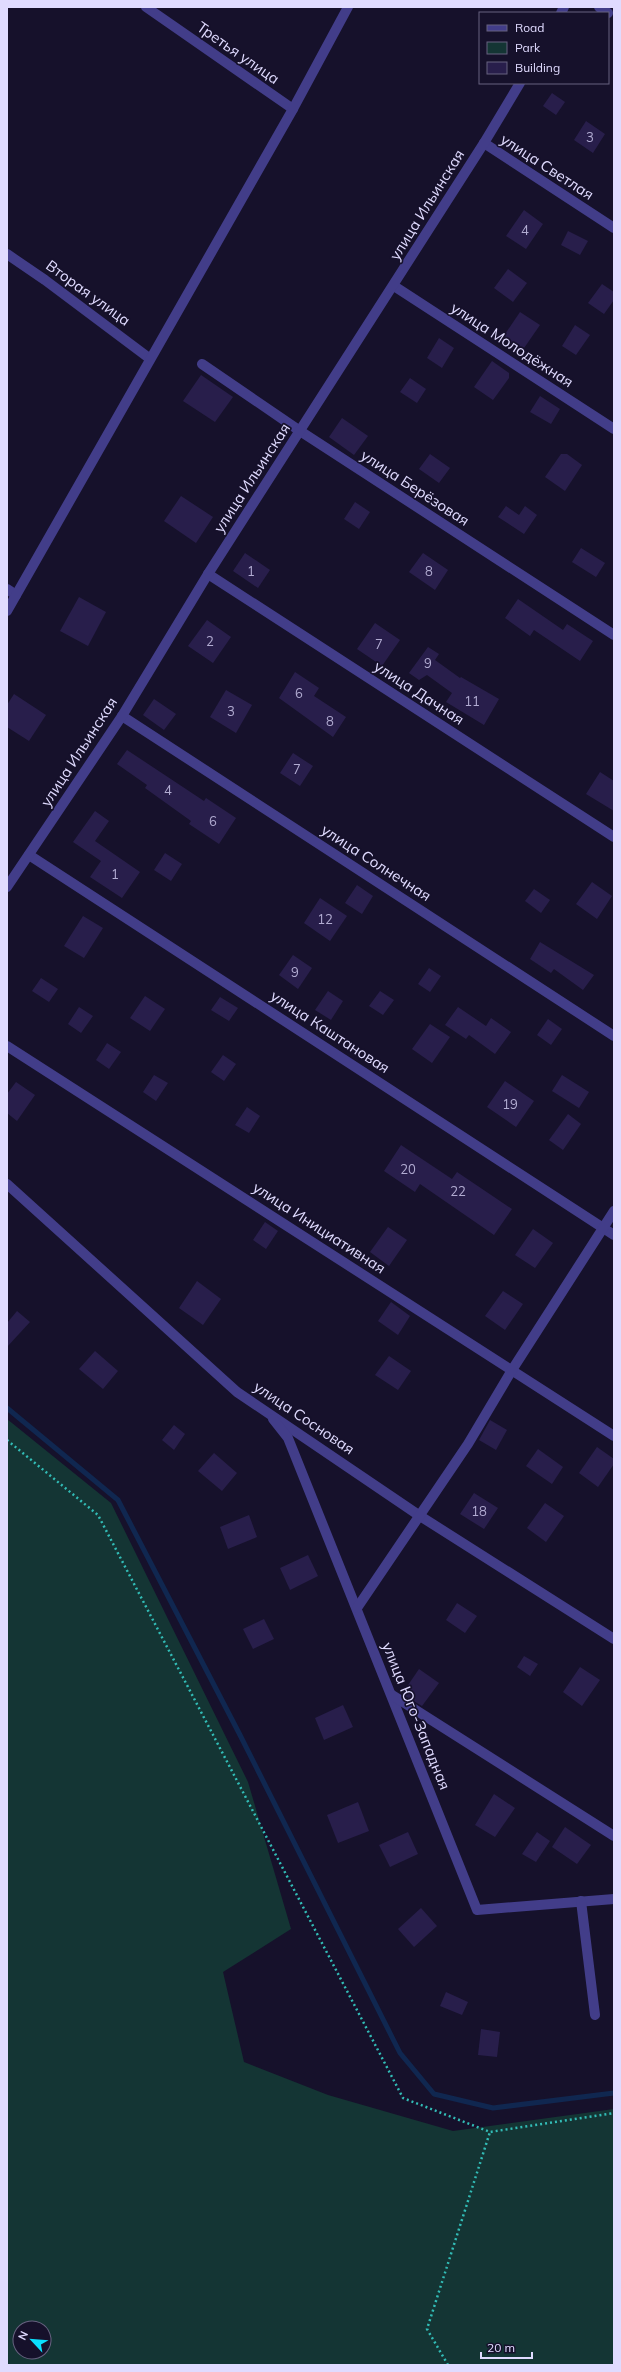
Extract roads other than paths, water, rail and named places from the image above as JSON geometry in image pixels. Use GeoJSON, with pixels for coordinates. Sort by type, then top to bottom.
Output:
{"type":"FeatureCollection","features":[{"type":"Feature","properties":{"kind":"street","name":"Третья улица"},"geometry":{"type":"LineString","coordinates":[[146,7],[293,109]]}},
{"type":"Feature","properties":{"kind":"street"},"geometry":{"type":"LineString","coordinates":[[7,610],[149,358],[293,109],[348,7]]}},
{"type":"Feature","properties":{"kind":"street","name":"улица Ильинская"},"geometry":{"type":"LineString","coordinates":[[7,887],[122,716],[208,574],[394,286],[519,84]]}},
{"type":"Feature","properties":{"kind":"street","name":"улица Светлая"},"geometry":{"type":"LineString","coordinates":[[484,143],[614,228]]}},
{"type":"Feature","properties":{"kind":"street","name":"Вторая улица"},"geometry":{"type":"LineString","coordinates":[[7,254],[45,280],[149,358]]}},
{"type":"Feature","properties":{"kind":"street","name":"улица Молодёжная"},"geometry":{"type":"LineString","coordinates":[[394,286],[614,429]]}},
{"type":"Feature","properties":{"kind":"street","name":"улица Берёзовая"},"geometry":{"type":"LineString","coordinates":[[202,364],[300,431],[614,635]]}},
{"type":"Feature","properties":{"kind":"street","name":"улица Дачная"},"geometry":{"type":"LineString","coordinates":[[208,574],[614,837]]}},
{"type":"Feature","properties":{"kind":"street"},"geometry":{"type":"LineString","coordinates":[[7,589],[16,595]]}},
{"type":"Feature","properties":{"kind":"street","name":"улица Солнечная"},"geometry":{"type":"LineString","coordinates":[[122,716],[614,1036]]}},
{"type":"Feature","properties":{"kind":"street","name":"улица Каштановая"},"geometry":{"type":"LineString","coordinates":[[29,856],[614,1234]]}},
{"type":"Feature","properties":{"kind":"street","name":"улица Инициативная"},"geometry":{"type":"LineString","coordinates":[[7,1046],[614,1436]]}},
{"type":"Feature","properties":{"kind":"street","name":"улица Сосновая"},"geometry":{"type":"LineString","coordinates":[[7,1184],[236,1392],[268,1411],[420,1516],[614,1639]]}},
{"type":"Feature","properties":{"kind":"street"},"geometry":{"type":"LineString","coordinates":[[357,1608],[468,1444],[512,1370],[614,1211]]}},
{"type":"Feature","properties":{"kind":"street","name":"улица Юго-Западная"},"geometry":{"type":"LineString","coordinates":[[268,1411],[288,1438],[477,1910],[614,1899]]}},
{"type":"Feature","properties":{"kind":"street"},"geometry":{"type":"LineString","coordinates":[[392,1695],[614,1836]]}},
{"type":"Feature","properties":{"kind":"street"},"geometry":{"type":"LineString","coordinates":[[581,1901],[595,2015]]}},
{"type":"Feature","properties":{"kind":"waterway"},"geometry":{"type":"LineString","coordinates":[[7,1408],[118,1500],[240,1735],[400,2053],[434,2094],[493,2108],[614,2093]]}}]}
